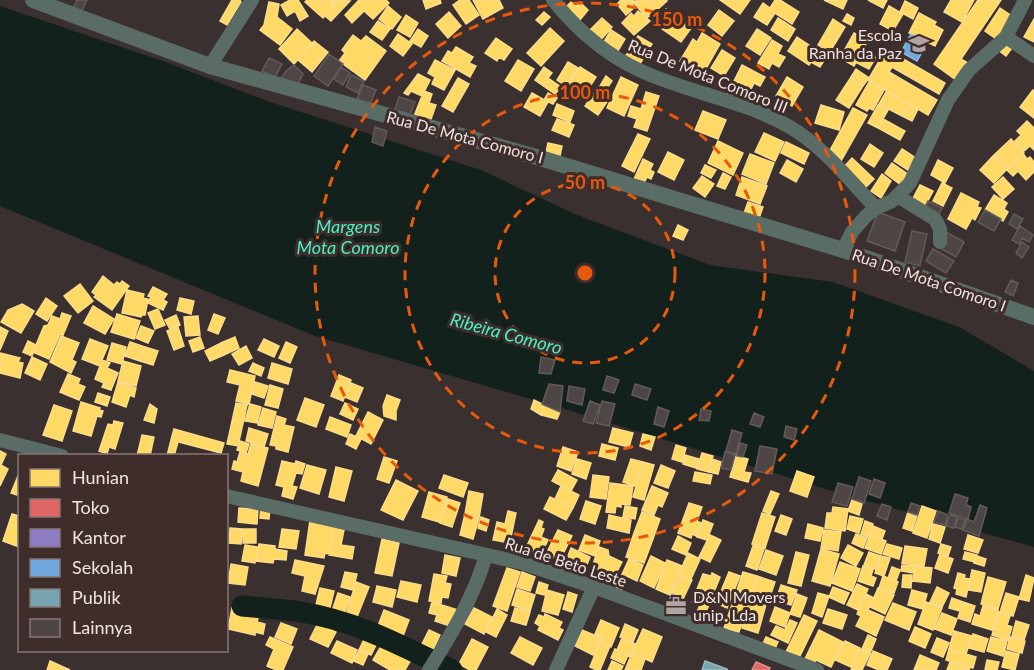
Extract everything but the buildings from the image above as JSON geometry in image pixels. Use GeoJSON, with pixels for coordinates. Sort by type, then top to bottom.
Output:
{"type":"FeatureCollection","features":[{"type":"Feature","properties":{"kind":"street","name":"Rua De Mota Comoro I"},"geometry":{"type":"LineString","coordinates":[[33,0],[210,66],[540,158],[843,250],[1034,317]]}},
{"type":"Feature","properties":{"kind":"street"},"geometry":{"type":"LineString","coordinates":[[210,66],[252,0]]}},
{"type":"Feature","properties":{"kind":"street","name":"Rua De Mota Comoro III"},"geometry":{"type":"LineString","coordinates":[[553,0],[588,38],[614,57],[641,71],[754,110],[790,128],[819,148],[876,208]]}},
{"type":"Feature","properties":{"kind":"street"},"geometry":{"type":"LineString","coordinates":[[843,250],[852,232],[876,208],[899,196],[910,183],[948,100],[969,70],[1005,36],[1025,0]]}},
{"type":"Feature","properties":{"kind":"street"},"geometry":{"type":"LineString","coordinates":[[1005,36],[1034,56]]}},
{"type":"Feature","properties":{"kind":"street"},"geometry":{"type":"LineString","coordinates":[[899,196],[935,219],[940,229],[940,242]]}},
{"type":"Feature","properties":{"kind":"street"},"geometry":{"type":"LineString","coordinates":[[0,440],[54,454]]}},
{"type":"Feature","properties":{"kind":"street","name":"Rua de Beto Leste"},"geometry":{"type":"LineString","coordinates":[[228,496],[522,563],[594,587],[817,670]]}},
{"type":"Feature","properties":{"kind":"street"},"geometry":{"type":"LineString","coordinates":[[429,670],[467,605],[486,555]]}},
{"type":"Feature","properties":{"kind":"street"},"geometry":{"type":"LineString","coordinates":[[556,670],[594,587]]}},
{"type":"Feature","properties":{"kind":"water","name":"Margens Mota Comoro"},"geometry":{"type":"Polygon","coordinates":[[[0,6],[160,60],[270,102],[481,170],[577,215],[710,265],[833,282],[959,327],[1034,371],[1034,547],[835,492],[568,410],[315,336],[0,206],[0,6]]]}},
{"type":"Feature","properties":{"kind":"waterway"},"geometry":{"type":"LineString","coordinates":[[242,606],[301,612],[341,621],[379,635],[452,670]]}},
{"type":"Feature","properties":{"kind":"place","name":"Escola Ranha da Paz"},"geometry":{"type":"Point","coordinates":[919,44]}},
{"type":"Feature","properties":{"kind":"place","name":"D&N Movers unip. Lda"},"geometry":{"type":"Point","coordinates":[676,606]}},
{"type":"Feature","properties":{"kind":"water label","name":"Ribeira Comoro"},"geometry":{"type":"Point","coordinates":[506,334]}}]}
